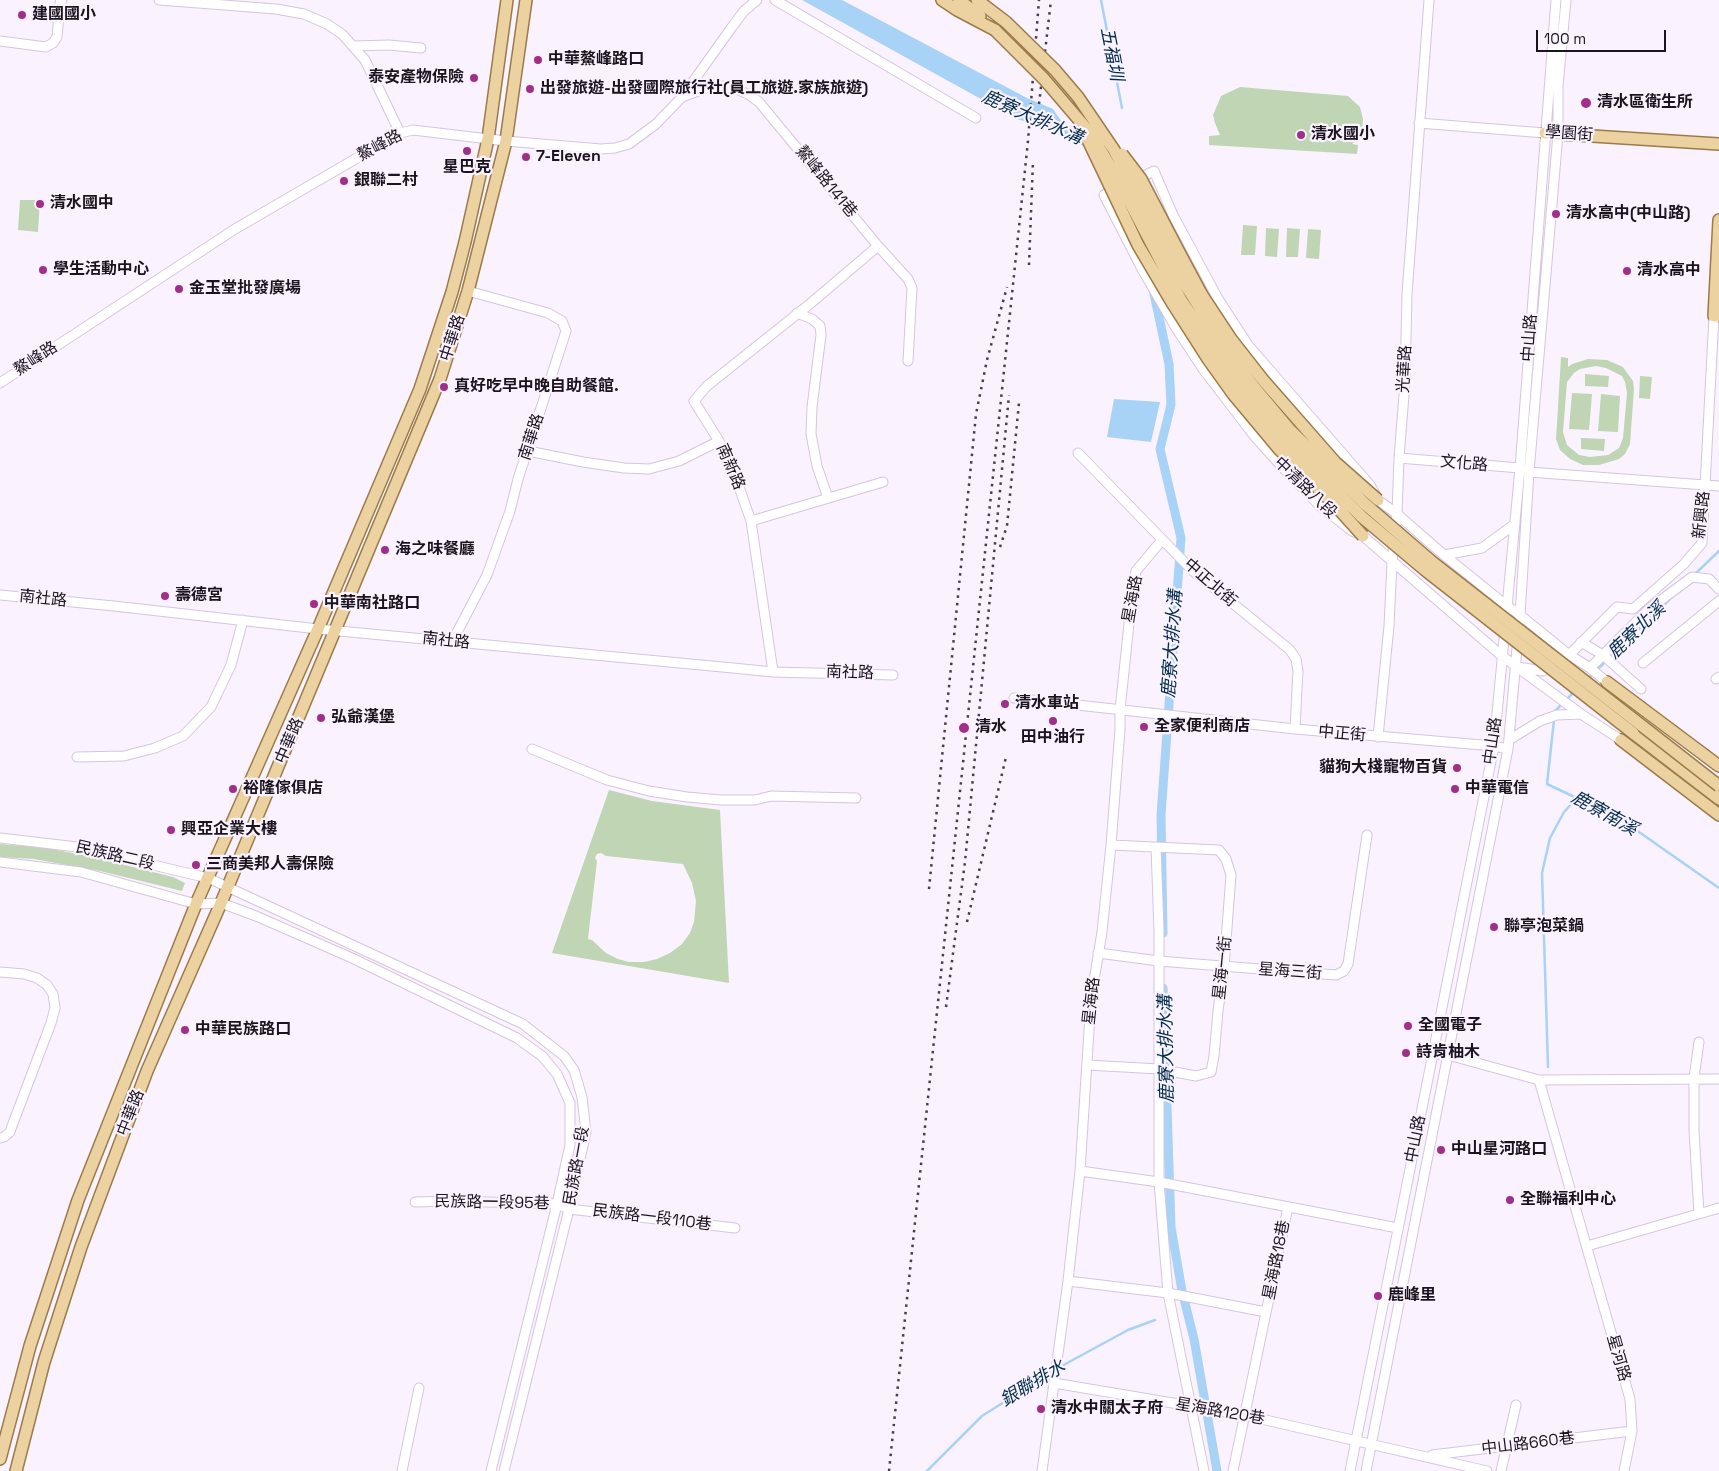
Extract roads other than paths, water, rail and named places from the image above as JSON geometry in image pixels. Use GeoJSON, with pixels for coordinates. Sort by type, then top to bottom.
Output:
{"type":"FeatureCollection","features":[{"type":"Feature","properties":{"kind":"main road","name":"中華路"},"geometry":{"type":"LineString","coordinates":[[0,1459],[30,1346],[78,1200],[196,904],[318,629],[420,389],[454,284],[488,138],[507,0]]}},
{"type":"Feature","properties":{"kind":"main road","name":"中華路"},"geometry":{"type":"LineString","coordinates":[[16,1471],[44,1362],[81,1247],[147,1071],[221,903],[440,379],[468,291],[506,141],[526,0]]}},
{"type":"Feature","properties":{"kind":"main road"},"geometry":{"type":"LineString","coordinates":[[942,0],[995,30]]}},
{"type":"Feature","properties":{"kind":"main road"},"geometry":{"type":"LineString","coordinates":[[959,0],[995,30],[1044,79],[1091,134],[1116,176],[1181,300],[1235,379],[1281,436],[1362,517],[1425,570],[1719,799]]}},
{"type":"Feature","properties":{"kind":"main road"},"geometry":{"type":"LineString","coordinates":[[977,0],[1006,22],[1055,70],[1078,97],[1114,150],[1183,281],[1223,345],[1254,387],[1290,430],[1366,504],[1431,561],[1719,786]]}},
{"type":"Feature","properties":{"kind":"main road"},"geometry":{"type":"LineString","coordinates":[[990,0],[1002,11],[1006,22]]}},
{"type":"Feature","properties":{"kind":"main road"},"geometry":{"type":"LineString","coordinates":[[1082,124],[1091,147],[1138,244],[1208,359],[1233,394],[1279,450],[1363,536]]}},
{"type":"Feature","properties":{"kind":"main road"},"geometry":{"type":"LineString","coordinates":[[1102,131],[1141,179],[1202,295],[1231,339],[1263,380],[1335,462],[1378,501]]}},
{"type":"Feature","properties":{"kind":"main road","name":"學園街"},"geometry":{"type":"LineString","coordinates":[[1546,133],[1719,144]]}},
{"type":"Feature","properties":{"kind":"main road","name":"新興路"},"geometry":{"type":"LineString","coordinates":[[1716,316],[1719,220]]}},
{"type":"Feature","properties":{"kind":"main road"},"geometry":{"type":"LineString","coordinates":[[1607,682],[1719,766]]}},
{"type":"Feature","properties":{"kind":"main road"},"geometry":{"type":"LineString","coordinates":[[1621,740],[1719,815]]}},
{"type":"Feature","properties":{"kind":"street"},"geometry":{"type":"LineString","coordinates":[[0,41],[46,47],[54,43],[57,37],[60,3],[62,0]]}},
{"type":"Feature","properties":{"kind":"street"},"geometry":{"type":"LineString","coordinates":[[158,0],[276,8],[304,14],[327,24],[354,46],[365,60],[400,134]]}},
{"type":"Feature","properties":{"kind":"street","name":"鰲峰路"},"geometry":{"type":"LineString","coordinates":[[0,383],[235,229],[400,134],[413,130],[506,141],[600,149],[615,148],[629,144],[656,124],[682,97],[744,11],[757,0]]}},
{"type":"Feature","properties":{"kind":"street"},"geometry":{"type":"LineString","coordinates":[[776,0],[976,118]]}},
{"type":"Feature","properties":{"kind":"street","name":"光華路"},"geometry":{"type":"LineString","coordinates":[[1378,737],[1390,626],[1392,562],[1397,514],[1405,382],[1407,294],[1429,0]]}},
{"type":"Feature","properties":{"kind":"street","name":"中山路"},"geometry":{"type":"LineString","coordinates":[[1350,1471],[1494,746],[1520,468],[1556,0]]}},
{"type":"Feature","properties":{"kind":"street","name":"中山路"},"geometry":{"type":"LineString","coordinates":[[1366,1471],[1509,744],[1520,615],[1529,472],[1558,134],[1558,86],[1566,0]]}},
{"type":"Feature","properties":{"kind":"street"},"geometry":{"type":"LineString","coordinates":[[354,46],[388,45],[421,48]]}},
{"type":"Feature","properties":{"kind":"street","name":"鰲峰路141巷"},"geometry":{"type":"LineString","coordinates":[[682,97],[714,85],[731,87],[748,94],[759,102],[908,280],[912,288],[908,361]]}},
{"type":"Feature","properties":{"kind":"street","name":"學園街"},"geometry":{"type":"LineString","coordinates":[[1419,124],[1546,133]]}},
{"type":"Feature","properties":{"kind":"street","name":"中清路八段"},"geometry":{"type":"LineString","coordinates":[[1378,501],[1370,485],[1248,345],[1213,289],[1173,215],[1154,171],[1104,195],[1166,311],[1204,369],[1255,437],[1320,506],[1352,531],[1363,536],[1515,667],[1621,740]]}},
{"type":"Feature","properties":{"kind":"street"},"geometry":{"type":"LineString","coordinates":[[828,498],[817,466],[811,434],[821,335],[820,326],[812,319],[797,313],[878,246]]}},
{"type":"Feature","properties":{"kind":"street","name":"南華路"},"geometry":{"type":"LineString","coordinates":[[452,642],[487,575],[510,511],[518,479],[566,331],[562,321],[548,313],[468,291]]}},
{"type":"Feature","properties":{"kind":"street","name":"南新路"},"geometry":{"type":"LineString","coordinates":[[773,672],[751,521],[734,473],[719,441],[694,401],[707,386],[797,313]]}},
{"type":"Feature","properties":{"kind":"street","name":"新興路"},"geometry":{"type":"LineString","coordinates":[[1515,667],[1543,671],[1564,660],[1616,607],[1633,609],[1684,564],[1702,543],[1716,316]]}},
{"type":"Feature","properties":{"kind":"street"},"geometry":{"type":"LineString","coordinates":[[528,451],[583,462],[624,468],[649,469],[679,461],[719,441]]}},
{"type":"Feature","properties":{"kind":"street","name":"中正北街"},"geometry":{"type":"LineString","coordinates":[[1078,453],[1193,571],[1290,650],[1296,659],[1298,671],[1295,729]]}},
{"type":"Feature","properties":{"kind":"street","name":"文化路"},"geometry":{"type":"LineString","coordinates":[[1399,458],[1520,468],[1529,472]]}},
{"type":"Feature","properties":{"kind":"street"},"geometry":{"type":"LineString","coordinates":[[1529,472],[1719,486]]}},
{"type":"Feature","properties":{"kind":"street"},"geometry":{"type":"LineString","coordinates":[[751,521],[883,482]]}},
{"type":"Feature","properties":{"kind":"street"},"geometry":{"type":"LineString","coordinates":[[1378,501],[1397,514],[1507,606],[1607,682]]}},
{"type":"Feature","properties":{"kind":"street"},"geometry":{"type":"LineString","coordinates":[[1444,555],[1482,548],[1515,524]]}},
{"type":"Feature","properties":{"kind":"street","name":"星海路"},"geometry":{"type":"LineString","coordinates":[[1042,1471],[1068,1281],[1080,1171],[1091,999],[1111,845],[1120,710],[1132,595],[1136,571],[1162,540]]}},
{"type":"Feature","properties":{"kind":"street"},"geometry":{"type":"LineString","coordinates":[[1590,668],[1649,609],[1692,577],[1709,579],[1719,589]]}},
{"type":"Feature","properties":{"kind":"street","name":"南社路"},"geometry":{"type":"LineString","coordinates":[[0,595],[318,629],[773,672],[893,675]]}},
{"type":"Feature","properties":{"kind":"street"},"geometry":{"type":"LineString","coordinates":[[1643,664],[1719,601]]}},
{"type":"Feature","properties":{"kind":"street"},"geometry":{"type":"LineString","coordinates":[[77,757],[124,756],[155,748],[183,736],[211,707],[231,665],[243,620]]}},
{"type":"Feature","properties":{"kind":"street"},"geometry":{"type":"LineString","coordinates":[[1581,642],[1603,655],[1641,689]]}},
{"type":"Feature","properties":{"kind":"street"},"geometry":{"type":"LineString","coordinates":[[1014,698],[1120,710]]}},
{"type":"Feature","properties":{"kind":"street","name":"中正街"},"geometry":{"type":"LineString","coordinates":[[1120,710],[1378,737],[1494,746],[1509,744]]}},
{"type":"Feature","properties":{"kind":"street"},"geometry":{"type":"LineString","coordinates":[[1509,744],[1540,720],[1557,715],[1581,714]]}},
{"type":"Feature","properties":{"kind":"street"},"geometry":{"type":"LineString","coordinates":[[532,749],[607,780],[650,791],[686,797],[747,800],[771,796],[856,798]]}},
{"type":"Feature","properties":{"kind":"street","name":"星海三街"},"geometry":{"type":"LineString","coordinates":[[1098,953],[1159,961],[1336,975],[1344,971],[1348,964],[1367,835]]}},
{"type":"Feature","properties":{"kind":"street","name":"民族路二段"},"geometry":{"type":"LineString","coordinates":[[0,838],[78,847],[208,878],[228,886]]}},
{"type":"Feature","properties":{"kind":"street","name":"星海一街"},"geometry":{"type":"LineString","coordinates":[[1087,1065],[1159,1069],[1196,1076],[1211,1072],[1224,967],[1230,875],[1226,859],[1219,850],[1111,845]]}},
{"type":"Feature","properties":{"kind":"street"},"geometry":{"type":"LineString","coordinates":[[1156,847],[1159,961],[1159,1182],[1168,1293],[1204,1471]]}},
{"type":"Feature","properties":{"kind":"street","name":"民族路二段"},"geometry":{"type":"LineString","coordinates":[[0,862],[81,872],[196,904],[221,903]]}},
{"type":"Feature","properties":{"kind":"street","name":"民族路一段"},"geometry":{"type":"LineString","coordinates":[[228,886],[523,1024],[564,1056],[574,1070],[585,1116],[586,1132],[569,1209],[504,1471]]}},
{"type":"Feature","properties":{"kind":"street","name":"民族路一段"},"geometry":{"type":"LineString","coordinates":[[221,903],[256,916],[352,958],[517,1038],[542,1056],[557,1074],[570,1103],[570,1145],[491,1471]]}},
{"type":"Feature","properties":{"kind":"street"},"geometry":{"type":"LineString","coordinates":[[0,972],[24,974],[37,978],[48,985],[53,994],[55,1008],[52,1023],[10,1132],[0,1138]]}},
{"type":"Feature","properties":{"kind":"street"},"geometry":{"type":"LineString","coordinates":[[1699,1042],[1694,1078],[1694,1131],[1699,1214]]}},
{"type":"Feature","properties":{"kind":"street"},"geometry":{"type":"LineString","coordinates":[[1433,1054],[1448,1055],[1539,1080],[1719,1079]]}},
{"type":"Feature","properties":{"kind":"street","name":"星河路"},"geometry":{"type":"LineString","coordinates":[[1539,1080],[1630,1399],[1632,1431],[1624,1471]]}},
{"type":"Feature","properties":{"kind":"street"},"geometry":{"type":"LineString","coordinates":[[1080,1171],[1159,1182],[1398,1228]]}},
{"type":"Feature","properties":{"kind":"street","name":"民族路一段95巷"},"geometry":{"type":"LineString","coordinates":[[415,1202],[452,1201],[557,1204],[569,1209]]}},
{"type":"Feature","properties":{"kind":"street","name":"星海路18巷"},"geometry":{"type":"LineString","coordinates":[[1233,1471],[1288,1207]]}},
{"type":"Feature","properties":{"kind":"street"},"geometry":{"type":"LineString","coordinates":[[1587,1246],[1719,1208]]}},
{"type":"Feature","properties":{"kind":"street","name":"民族路一段110巷"},"geometry":{"type":"LineString","coordinates":[[569,1209],[735,1228]]}},
{"type":"Feature","properties":{"kind":"street"},"geometry":{"type":"LineString","coordinates":[[1068,1281],[1168,1293],[1266,1312]]}},
{"type":"Feature","properties":{"kind":"street","name":"星海路120巷"},"geometry":{"type":"LineString","coordinates":[[1054,1383],[1244,1415],[1356,1441]]}},
{"type":"Feature","properties":{"kind":"street"},"geometry":{"type":"LineString","coordinates":[[402,1471],[419,1388]]}},
{"type":"Feature","properties":{"kind":"street"},"geometry":{"type":"LineString","coordinates":[[1500,1471],[1516,1405]]}},
{"type":"Feature","properties":{"kind":"street","name":"中山路660巷"},"geometry":{"type":"LineString","coordinates":[[1423,1456],[1632,1431]]}},
{"type":"Feature","properties":{"kind":"street","name":"中山路660巷"},"geometry":{"type":"LineString","coordinates":[[1356,1441],[1486,1471]]}},
{"type":"Feature","properties":{"kind":"water"},"geometry":{"type":"Polygon","coordinates":[[[802,0],[842,0],[1027,98],[1053,109],[1071,135],[1017,119],[802,0]]]}},
{"type":"Feature","properties":{"kind":"water"},"geometry":{"type":"Polygon","coordinates":[[[1114,399],[1160,402],[1151,442],[1107,437],[1114,399]]]}},
{"type":"Feature","properties":{"kind":"waterway","name":"五福圳"},"geometry":{"type":"LineString","coordinates":[[1101,0],[1122,108]]}},
{"type":"Feature","properties":{"kind":"waterway","name":"鹿寮大排水溝"},"geometry":{"type":"LineString","coordinates":[[1061,131],[1092,145]]}},
{"type":"Feature","properties":{"kind":"waterway","name":"鹿寮大排水溝"},"geometry":{"type":"LineString","coordinates":[[1127,209],[1142,239],[1146,254]]}},
{"type":"Feature","properties":{"kind":"waterway","name":"鹿寮大排水溝"},"geometry":{"type":"LineString","coordinates":[[1153,289],[1169,364],[1171,405],[1160,449],[1181,538],[1161,815],[1163,933]]}},
{"type":"Feature","properties":{"kind":"waterway","name":"鹿寮北溪"},"geometry":{"type":"LineString","coordinates":[[1694,575],[1719,551]]}},
{"type":"Feature","properties":{"kind":"waterway","name":"鹿寮北溪"},"geometry":{"type":"LineString","coordinates":[[1610,657],[1672,597]]}},
{"type":"Feature","properties":{"kind":"waterway","name":"鹿寮北溪"},"geometry":{"type":"LineString","coordinates":[[1587,680],[1606,661]]}},
{"type":"Feature","properties":{"kind":"waterway","name":"鹿寮北溪"},"geometry":{"type":"LineString","coordinates":[[1555,714],[1555,711],[1574,692]]}},
{"type":"Feature","properties":{"kind":"waterway","name":"鹿寮南溪"},"geometry":{"type":"LineString","coordinates":[[1554,720],[1547,784],[1619,818],[1719,888]]}},
{"type":"Feature","properties":{"kind":"waterway"},"geometry":{"type":"LineString","coordinates":[[1548,1067],[1542,873],[1550,838],[1564,812],[1577,798]]}},
{"type":"Feature","properties":{"kind":"waterway","name":"鹿寮大排水溝"},"geometry":{"type":"LineString","coordinates":[[1163,988],[1171,1227],[1182,1291],[1194,1339],[1217,1471]]}},
{"type":"Feature","properties":{"kind":"waterway","name":"銀聯排水"},"geometry":{"type":"LineString","coordinates":[[1058,1368],[1128,1330],[1155,1320]]}},
{"type":"Feature","properties":{"kind":"waterway","name":"銀聯排水"},"geometry":{"type":"LineString","coordinates":[[927,1471],[982,1416],[1053,1371]]}},
{"type":"Feature","properties":{"kind":"railway"},"geometry":{"type":"LineString","coordinates":[[889,1471],[1028,141],[1039,0]]}},
{"type":"Feature","properties":{"kind":"railway"},"geometry":{"type":"LineString","coordinates":[[1039,104],[1051,0]]}},
{"type":"Feature","properties":{"kind":"railway"},"geometry":{"type":"LineString","coordinates":[[1029,265],[1033,161]]}},
{"type":"Feature","properties":{"kind":"railway"},"geometry":{"type":"LineString","coordinates":[[929,889],[976,414],[987,360],[1007,287]]}},
{"type":"Feature","properties":{"kind":"railway"},"geometry":{"type":"LineString","coordinates":[[946,1007],[965,862],[1009,395]]}},
{"type":"Feature","properties":{"kind":"railway"},"geometry":{"type":"LineString","coordinates":[[1000,547],[1007,526],[1019,403]]}},
{"type":"Feature","properties":{"kind":"railway"},"geometry":{"type":"LineString","coordinates":[[967,922],[1006,757]]}},
{"type":"Feature","properties":{"kind":"place","name":"建國國小"},"geometry":{"type":"Point","coordinates":[22,15]}},
{"type":"Feature","properties":{"kind":"place","name":"中華鰲峰路口"},"geometry":{"type":"Point","coordinates":[538,60]}},
{"type":"Feature","properties":{"kind":"place","name":"泰安產物保險"},"geometry":{"type":"Point","coordinates":[474,78]}},
{"type":"Feature","properties":{"kind":"place","name":"出發旅遊-出發國際旅行社(員工旅遊.家族旅遊)"},"geometry":{"type":"Point","coordinates":[530,89]}},
{"type":"Feature","properties":{"kind":"place","name":"清水區衛生所"},"geometry":{"type":"Point","coordinates":[1586,103]}},
{"type":"Feature","properties":{"kind":"place","name":"清水國小"},"geometry":{"type":"Point","coordinates":[1301,135]}},
{"type":"Feature","properties":{"kind":"place","name":"星巴克"},"geometry":{"type":"Point","coordinates":[467,151]}},
{"type":"Feature","properties":{"kind":"place","name":"7-Eleven"},"geometry":{"type":"Point","coordinates":[526,157]}},
{"type":"Feature","properties":{"kind":"place","name":"銀聯二村"},"geometry":{"type":"Point","coordinates":[344,181]}},
{"type":"Feature","properties":{"kind":"place","name":"清水國中"},"geometry":{"type":"Point","coordinates":[40,204]}},
{"type":"Feature","properties":{"kind":"place","name":"清水高中(中山路)"},"geometry":{"type":"Point","coordinates":[1556,214]}},
{"type":"Feature","properties":{"kind":"place","name":"學生活動中心"},"geometry":{"type":"Point","coordinates":[43,270]}},
{"type":"Feature","properties":{"kind":"place","name":"清水高中"},"geometry":{"type":"Point","coordinates":[1627,271]}},
{"type":"Feature","properties":{"kind":"place","name":"金玉堂批發廣場"},"geometry":{"type":"Point","coordinates":[179,289]}},
{"type":"Feature","properties":{"kind":"place","name":"真好吃早中晚自助餐館."},"geometry":{"type":"Point","coordinates":[444,387]}},
{"type":"Feature","properties":{"kind":"place","name":"海之味餐廳"},"geometry":{"type":"Point","coordinates":[385,550]}},
{"type":"Feature","properties":{"kind":"place","name":"壽德宮"},"geometry":{"type":"Point","coordinates":[165,596]}},
{"type":"Feature","properties":{"kind":"place","name":"中華南社路口"},"geometry":{"type":"Point","coordinates":[314,604]}},
{"type":"Feature","properties":{"kind":"place","name":"清水車站"},"geometry":{"type":"Point","coordinates":[1005,704]}},
{"type":"Feature","properties":{"kind":"place","name":"弘爺漢堡"},"geometry":{"type":"Point","coordinates":[321,718]}},
{"type":"Feature","properties":{"kind":"place","name":"田中油行"},"geometry":{"type":"Point","coordinates":[1053,721]}},
{"type":"Feature","properties":{"kind":"place","name":"全家便利商店"},"geometry":{"type":"Point","coordinates":[1144,727]}},
{"type":"Feature","properties":{"kind":"place","name":"清水"},"geometry":{"type":"Point","coordinates":[964,728]}},
{"type":"Feature","properties":{"kind":"place","name":"貓狗大棧寵物百貨"},"geometry":{"type":"Point","coordinates":[1457,768]}},
{"type":"Feature","properties":{"kind":"place","name":"裕隆傢俱店"},"geometry":{"type":"Point","coordinates":[233,789]}},
{"type":"Feature","properties":{"kind":"place","name":"中華電信"},"geometry":{"type":"Point","coordinates":[1455,789]}},
{"type":"Feature","properties":{"kind":"place","name":"興亞企業大樓"},"geometry":{"type":"Point","coordinates":[171,830]}},
{"type":"Feature","properties":{"kind":"place","name":"三商美邦人壽保險"},"geometry":{"type":"Point","coordinates":[196,865]}},
{"type":"Feature","properties":{"kind":"place","name":"聯亭泡菜鍋"},"geometry":{"type":"Point","coordinates":[1494,927]}},
{"type":"Feature","properties":{"kind":"place","name":"全國電子"},"geometry":{"type":"Point","coordinates":[1408,1026]}},
{"type":"Feature","properties":{"kind":"place","name":"中華民族路口"},"geometry":{"type":"Point","coordinates":[185,1030]}},
{"type":"Feature","properties":{"kind":"place","name":"詩肯柚木"},"geometry":{"type":"Point","coordinates":[1406,1053]}},
{"type":"Feature","properties":{"kind":"place","name":"中山星河路口"},"geometry":{"type":"Point","coordinates":[1441,1150]}},
{"type":"Feature","properties":{"kind":"place","name":"全聯福利中心"},"geometry":{"type":"Point","coordinates":[1510,1200]}},
{"type":"Feature","properties":{"kind":"place","name":"鹿峰里"},"geometry":{"type":"Point","coordinates":[1378,1296]}},
{"type":"Feature","properties":{"kind":"place","name":"清水中關太子府"},"geometry":{"type":"Point","coordinates":[1041,1409]}}]}
